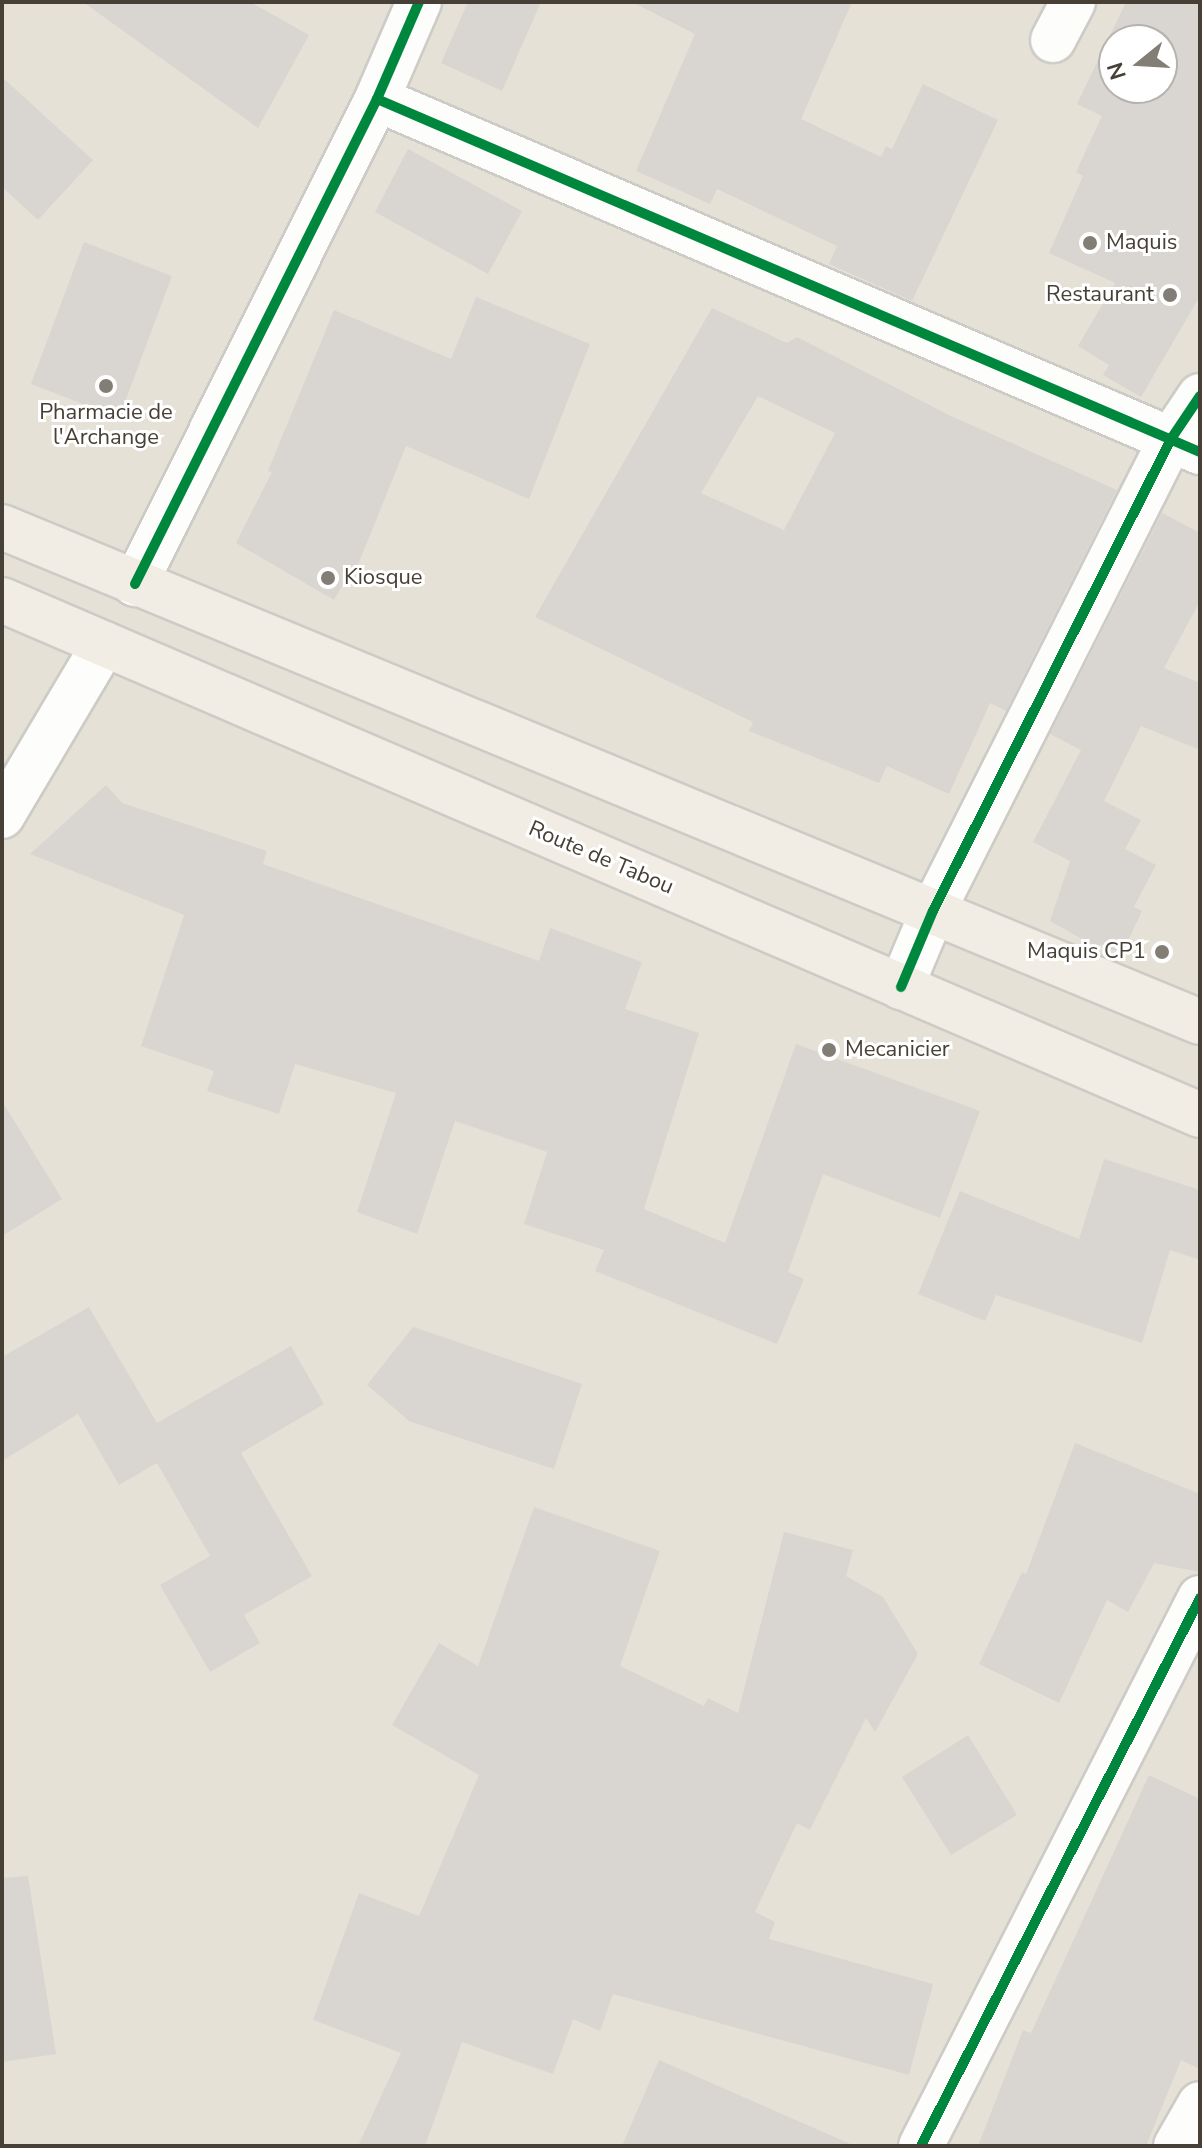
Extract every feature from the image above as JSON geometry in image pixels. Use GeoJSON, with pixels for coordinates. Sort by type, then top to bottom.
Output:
{"type":"FeatureCollection","features":[{"type":"Feature","properties":{"kind":"main road"},"geometry":{"type":"LineString","coordinates":[[2,527],[1200,1022]]}},
{"type":"Feature","properties":{"kind":"main road","name":"Route de Tabou"},"geometry":{"type":"LineString","coordinates":[[2,600],[1200,1115]]}},
{"type":"Feature","properties":{"kind":"street"},"geometry":{"type":"LineString","coordinates":[[135,584],[377,99],[419,2]]}},
{"type":"Feature","properties":{"kind":"street"},"geometry":{"type":"LineString","coordinates":[[1053,40],[1073,2]]}},
{"type":"Feature","properties":{"kind":"street"},"geometry":{"type":"LineString","coordinates":[[377,99],[1186,446]]}},
{"type":"Feature","properties":{"kind":"street"},"geometry":{"type":"LineString","coordinates":[[901,987],[933,911],[1186,446],[1200,396]]}},
{"type":"Feature","properties":{"kind":"street"},"geometry":{"type":"LineString","coordinates":[[2,816],[104,644]]}},
{"type":"Feature","properties":{"kind":"street"},"geometry":{"type":"LineString","coordinates":[[921,2146],[1200,1598]]}},
{"type":"Feature","properties":{"kind":"street"},"geometry":{"type":"LineString","coordinates":[[1176,2146],[1200,2104]]}},
{"type":"Feature","properties":{"kind":"shaded area"},"geometry":{"type":"Polygon","coordinates":[[[2,2],[1200,2],[1200,2146],[2,2146],[2,2]]]}},
{"type":"Feature","properties":{"kind":"building"},"geometry":{"type":"Polygon","coordinates":[[[83,2],[250,2],[309,35],[258,128],[83,2]]]}},
{"type":"Feature","properties":{"kind":"building"},"geometry":{"type":"Polygon","coordinates":[[[468,2],[541,2],[502,91],[441,63],[468,2]]]}},
{"type":"Feature","properties":{"kind":"building"},"geometry":{"type":"Polygon","coordinates":[[[632,2],[852,2],[801,119],[881,157],[886,146],[892,149],[923,84],[998,120],[912,301],[829,264],[837,246],[717,189],[710,204],[636,171],[695,34],[632,2]]]}},
{"type":"Feature","properties":{"kind":"building"},"geometry":{"type":"Polygon","coordinates":[[[1126,2],[1200,2],[1200,296],[1141,397],[1103,375],[1109,365],[1078,346],[1115,283],[1049,253],[1083,176],[1076,172],[1102,116],[1077,104],[1098,60],[1098,104],[1178,104],[1178,24],[1115,24],[1126,2]]]}},
{"type":"Feature","properties":{"kind":"building"},"geometry":{"type":"Polygon","coordinates":[[[2,77],[93,160],[38,220],[2,187],[2,77]]]}},
{"type":"Feature","properties":{"kind":"building"},"geometry":{"type":"Polygon","coordinates":[[[408,149],[522,211],[488,274],[375,212],[408,149]]]}},
{"type":"Feature","properties":{"kind":"building"},"geometry":{"type":"Polygon","coordinates":[[[84,242],[172,276],[119,418],[31,384],[84,242]]]}},
{"type":"Feature","properties":{"kind":"building"},"geometry":{"type":"Polygon","coordinates":[[[476,297],[590,344],[529,499],[406,446],[349,587],[343,585],[334,600],[236,543],[272,472],[268,471],[334,310],[451,359],[476,297]]]}},
{"type":"Feature","properties":{"kind":"building"},"geometry":{"type":"Polygon","coordinates":[[[712,308],[787,343],[797,337],[951,416],[1117,490],[1006,711],[990,703],[949,794],[887,766],[879,783],[749,731],[753,722],[535,617],[712,308]],[[758,396],[701,493],[784,530],[835,433],[758,396]]]}},
{"type":"Feature","properties":{"kind":"building"},"geometry":{"type":"Polygon","coordinates":[[[1162,513],[1200,533],[1200,601],[1164,668],[1200,683],[1200,750],[1141,726],[1104,801],[1141,820],[1125,849],[1156,865],[1134,907],[1142,911],[1122,954],[1100,944],[1098,948],[1050,921],[1070,861],[1033,842],[1081,750],[1050,734],[1162,513]]]}},
{"type":"Feature","properties":{"kind":"building"},"geometry":{"type":"Polygon","coordinates":[[[106,785],[122,803],[267,851],[263,864],[539,961],[550,928],[642,962],[625,1009],[699,1033],[644,1209],[725,1243],[796,1044],[980,1111],[940,1218],[823,1174],[788,1272],[804,1279],[777,1344],[595,1271],[604,1250],[524,1224],[547,1152],[455,1121],[417,1234],[357,1212],[396,1093],[295,1064],[279,1114],[207,1091],[214,1071],[141,1046],[184,915],[30,854],[106,785]]]}},
{"type":"Feature","properties":{"kind":"building"},"geometry":{"type":"Polygon","coordinates":[[[2,1101],[62,1199],[2,1236],[2,1101]]]}},
{"type":"Feature","properties":{"kind":"building"},"geometry":{"type":"Polygon","coordinates":[[[1104,1159],[1200,1190],[1200,1260],[1170,1250],[1142,1343],[996,1295],[985,1321],[918,1294],[960,1191],[1079,1239],[1104,1159]]]}},
{"type":"Feature","properties":{"kind":"building"},"geometry":{"type":"Polygon","coordinates":[[[89,1307],[157,1423],[291,1346],[324,1404],[241,1453],[312,1576],[244,1615],[260,1643],[210,1672],[160,1585],[210,1556],[157,1463],[119,1485],[78,1414],[2,1461],[2,1357],[89,1307]]]}},
{"type":"Feature","properties":{"kind":"building"},"geometry":{"type":"Polygon","coordinates":[[[413,1327],[582,1384],[554,1469],[409,1421],[367,1385],[413,1327]]]}},
{"type":"Feature","properties":{"kind":"building"},"geometry":{"type":"Polygon","coordinates":[[[1075,1443],[1200,1494],[1200,1572],[1154,1563],[1128,1612],[1107,1600],[1059,1703],[979,1664],[1022,1572],[1026,1574],[1075,1443]]]}},
{"type":"Feature","properties":{"kind":"building"},"geometry":{"type":"Polygon","coordinates":[[[534,1507],[660,1551],[620,1666],[704,1706],[708,1698],[738,1713],[784,1532],[853,1550],[846,1576],[883,1597],[918,1654],[875,1732],[866,1718],[810,1830],[797,1823],[755,1912],[775,1922],[769,1939],[933,1984],[909,2075],[613,1994],[600,2031],[573,2019],[553,2074],[462,2042],[425,2146],[358,2146],[401,2053],[313,2020],[359,1893],[419,1916],[479,1775],[392,1725],[439,1643],[478,1666],[534,1507]]]}},
{"type":"Feature","properties":{"kind":"building"},"geometry":{"type":"Polygon","coordinates":[[[968,1735],[1017,1815],[951,1855],[902,1777],[968,1735]]]}},
{"type":"Feature","properties":{"kind":"building"},"geometry":{"type":"Polygon","coordinates":[[[1149,1775],[1200,1799],[1200,2069],[1181,2060],[1146,2146],[978,2146],[1023,2030],[1031,2033],[1149,1775]]]}},
{"type":"Feature","properties":{"kind":"building"},"geometry":{"type":"Polygon","coordinates":[[[28,1876],[56,2054],[2,2062],[2,1878],[28,1876]]]}},
{"type":"Feature","properties":{"kind":"building"},"geometry":{"type":"Polygon","coordinates":[[[659,2060],[855,2146],[622,2146],[659,2060]]]}},
{"type":"Feature","properties":{"kind":"cycle path"},"geometry":{"type":"LineString","coordinates":[[135,584],[377,99],[419,2]]}},
{"type":"Feature","properties":{"kind":"cycle path"},"geometry":{"type":"LineString","coordinates":[[377,99],[1200,452]]}},
{"type":"Feature","properties":{"kind":"cycle path"},"geometry":{"type":"LineString","coordinates":[[901,987],[933,911],[1171,439],[1200,396]]}},
{"type":"Feature","properties":{"kind":"cycle path"},"geometry":{"type":"LineString","coordinates":[[921,2146],[1200,1598]]}},
{"type":"Feature","properties":{"kind":"place","name":"Maquis"},"geometry":{"type":"Point","coordinates":[1090,243]}},
{"type":"Feature","properties":{"kind":"place","name":"Restaurant"},"geometry":{"type":"Point","coordinates":[1170,295]}},
{"type":"Feature","properties":{"kind":"place","name":"Pharmacie de l'Archange"},"geometry":{"type":"Point","coordinates":[106,386]}},
{"type":"Feature","properties":{"kind":"place","name":"Kiosque"},"geometry":{"type":"Point","coordinates":[328,578]}},
{"type":"Feature","properties":{"kind":"place","name":"Maquis CP1"},"geometry":{"type":"Point","coordinates":[1162,952]}},
{"type":"Feature","properties":{"kind":"place","name":"Mecanicier"},"geometry":{"type":"Point","coordinates":[829,1050]}}]}
